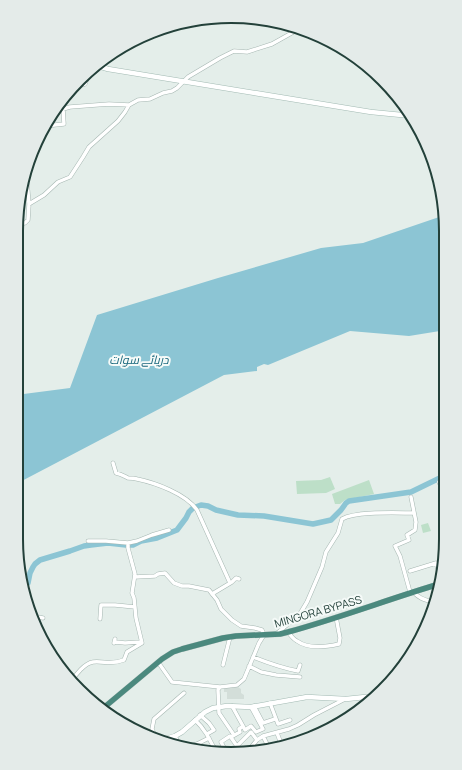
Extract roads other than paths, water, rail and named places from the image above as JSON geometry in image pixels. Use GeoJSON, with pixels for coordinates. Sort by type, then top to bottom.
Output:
{"type":"FeatureCollection","features":[{"type":"Feature","properties":{"kind":"highway","name":"MINGORA BYPASS"},"geometry":{"type":"LineString","coordinates":[[106,706],[158,662],[173,652],[230,637],[288,632],[434,586]]}},
{"type":"Feature","properties":{"kind":"main road"},"geometry":{"type":"LineString","coordinates":[[102,67],[183,82],[371,112],[404,115]]}},
{"type":"Feature","properties":{"kind":"main road"},"geometry":{"type":"LineString","coordinates":[[170,738],[182,732],[200,715],[213,708],[252,706],[307,697],[346,699],[366,697]]}},
{"type":"Feature","properties":{"kind":"street"},"geometry":{"type":"LineString","coordinates":[[29,204],[44,195],[58,182],[70,178],[89,147],[118,121],[129,105],[138,100],[150,99],[172,91],[188,77],[234,51],[247,52],[272,44],[292,32]]}},
{"type":"Feature","properties":{"kind":"street"},"geometry":{"type":"LineString","coordinates":[[62,109],[109,104],[129,105]]}},
{"type":"Feature","properties":{"kind":"street"},"geometry":{"type":"LineString","coordinates":[[52,125],[64,124],[62,109]]}},
{"type":"Feature","properties":{"kind":"street"},"geometry":{"type":"LineString","coordinates":[[23,223],[28,220],[28,187]]}},
{"type":"Feature","properties":{"kind":"street"},"geometry":{"type":"LineString","coordinates":[[113,463],[116,473],[128,478],[136,478],[152,483],[177,494],[193,505],[197,510],[230,583]]}},
{"type":"Feature","properties":{"kind":"street"},"geometry":{"type":"LineString","coordinates":[[411,497],[416,522],[414,530],[407,535],[409,540],[396,546],[411,592],[419,598],[429,601]]}},
{"type":"Feature","properties":{"kind":"street"},"geometry":{"type":"LineString","coordinates":[[276,634],[301,612],[307,602],[322,567],[326,552],[338,533],[342,519],[351,515],[414,513]]}},
{"type":"Feature","properties":{"kind":"street"},"geometry":{"type":"LineString","coordinates":[[88,541],[128,543],[169,530]]}},
{"type":"Feature","properties":{"kind":"street"},"geometry":{"type":"LineString","coordinates":[[76,677],[82,669],[91,662],[117,663],[124,660],[127,652],[142,643],[132,593],[135,577],[128,543]]}},
{"type":"Feature","properties":{"kind":"street"},"geometry":{"type":"LineString","coordinates":[[410,571],[436,563],[437,566]]}},
{"type":"Feature","properties":{"kind":"street"},"geometry":{"type":"LineString","coordinates":[[135,577],[155,576],[165,573],[174,583],[182,586],[193,586],[209,590],[217,600],[221,609],[232,620],[241,626],[262,630],[264,635],[259,643],[244,679],[237,685],[220,687],[172,682],[158,662]]}},
{"type":"Feature","properties":{"kind":"street"},"geometry":{"type":"LineString","coordinates":[[212,594],[236,578],[239,579]]}},
{"type":"Feature","properties":{"kind":"street"},"geometry":{"type":"LineString","coordinates":[[100,618],[101,605],[135,607]]}},
{"type":"Feature","properties":{"kind":"street"},"geometry":{"type":"LineString","coordinates":[[38,617],[43,618]]}},
{"type":"Feature","properties":{"kind":"street"},"geometry":{"type":"LineString","coordinates":[[288,632],[299,643],[315,647],[339,644],[340,638],[336,617]]}},
{"type":"Feature","properties":{"kind":"street"},"geometry":{"type":"LineString","coordinates":[[223,665],[230,637]]}},
{"type":"Feature","properties":{"kind":"street"},"geometry":{"type":"LineString","coordinates":[[115,639],[114,643],[140,642]]}},
{"type":"Feature","properties":{"kind":"street"},"geometry":{"type":"LineString","coordinates":[[253,657],[273,665],[298,671],[300,665]]}},
{"type":"Feature","properties":{"kind":"street"},"geometry":{"type":"LineString","coordinates":[[249,666],[261,672],[276,675],[300,676]]}},
{"type":"Feature","properties":{"kind":"street"},"geometry":{"type":"LineString","coordinates":[[220,687],[218,690],[220,707],[219,713],[237,746],[251,732],[257,740]]}},
{"type":"Feature","properties":{"kind":"street"},"geometry":{"type":"LineString","coordinates":[[153,732],[152,729],[154,719],[184,693]]}},
{"type":"Feature","properties":{"kind":"street"},"geometry":{"type":"LineString","coordinates":[[253,746],[257,740],[263,736],[278,733],[294,727],[314,714],[346,699]]}},
{"type":"Feature","properties":{"kind":"street"},"geometry":{"type":"LineString","coordinates":[[270,703],[278,724],[290,720]]}},
{"type":"Feature","properties":{"kind":"street"},"geometry":{"type":"LineString","coordinates":[[232,706],[245,730],[251,726],[256,732],[262,729],[252,706]]}},
{"type":"Feature","properties":{"kind":"street"},"geometry":{"type":"LineString","coordinates":[[252,706],[264,723],[275,719]]}},
{"type":"Feature","properties":{"kind":"street"},"geometry":{"type":"LineString","coordinates":[[196,744],[214,730],[200,715]]}},
{"type":"Feature","properties":{"kind":"street"},"geometry":{"type":"LineString","coordinates":[[195,720],[202,727],[214,746]]}},
{"type":"Feature","properties":{"kind":"street"},"geometry":{"type":"LineString","coordinates":[[224,747],[221,742],[240,732],[238,729],[243,726]]}},
{"type":"Feature","properties":{"kind":"street"},"geometry":{"type":"LineString","coordinates":[[278,733],[280,741]]}},
{"type":"Feature","properties":{"kind":"street"},"geometry":{"type":"LineString","coordinates":[[175,736],[177,740]]}},
{"type":"Feature","properties":{"kind":"street"},"geometry":{"type":"LineString","coordinates":[[263,736],[267,744]]}},
{"type":"Feature","properties":{"kind":"water","name":"دریائے سوات"},"geometry":{"type":"Polygon","coordinates":[[[439,217],[439,331],[409,336],[350,331],[268,365],[264,364],[257,367],[257,371],[224,375],[23,480],[23,394],[70,388],[97,315],[321,248],[363,243],[439,217]]]}},
{"type":"Feature","properties":{"kind":"waterway"},"geometry":{"type":"LineString","coordinates":[[28,583],[33,567],[40,560],[84,546],[108,543],[133,545],[141,541],[157,538],[177,530],[189,512],[193,508],[201,505],[238,515],[264,516],[313,524],[331,520],[349,501],[411,492],[439,478]]}}]}
